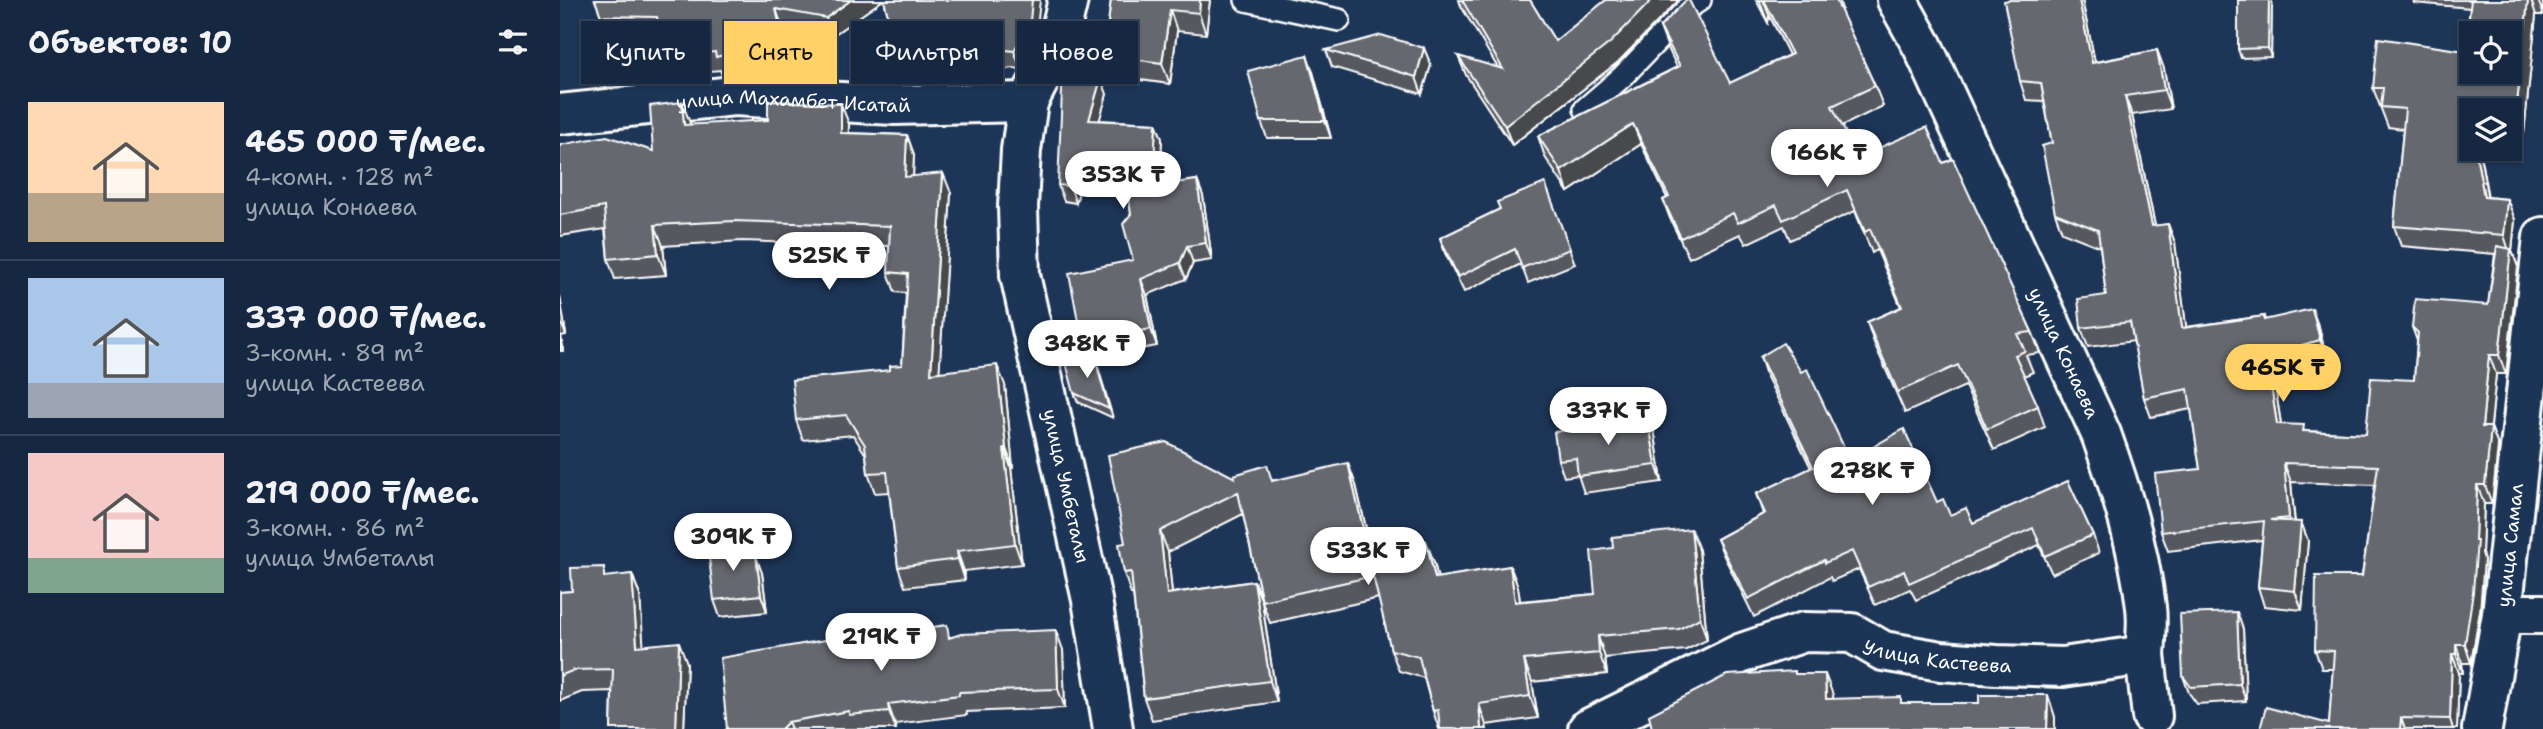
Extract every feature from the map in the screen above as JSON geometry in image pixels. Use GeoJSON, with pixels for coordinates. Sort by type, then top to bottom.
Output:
{"type":"FeatureCollection","features":[{"type":"Feature","properties":{"kind":"street","name":"улица Умбеталы"},"geometry":{"type":"LineString","coordinates":[[1068,0],[1057,46],[1028,102],[1021,150],[1018,208],[1020,275],[1092,600],[1113,729]]}},
{"type":"Feature","properties":{"kind":"street","name":"улица Конаева"},"geometry":{"type":"LineString","coordinates":[[1897,0],[1923,47],[2101,434],[2136,549],[2146,609],[2146,655],[2157,725]]}},
{"type":"Feature","properties":{"kind":"street","name":"улица Махамбет-Исатай"},"geometry":{"type":"LineString","coordinates":[[560,114],[734,96],[894,105],[1028,102]]}},
{"type":"Feature","properties":{"kind":"street","name":"улица Самал"},"geometry":{"type":"LineString","coordinates":[[2482,729],[2502,614],[2543,236]]}},
{"type":"Feature","properties":{"kind":"street"},"geometry":{"type":"LineString","coordinates":[[2502,614],[2543,614]]}},
{"type":"Feature","properties":{"kind":"street","name":"улица Кастеева"},"geometry":{"type":"LineString","coordinates":[[1588,729],[1742,653],[1804,632],[1852,633],[1883,651],[1941,661],[1997,665],[2063,667],[2146,655]]}},
{"type":"Feature","properties":{"kind":"lane"},"geometry":{"type":"LineString","coordinates":[[1246,0],[1339,20]]}},
{"type":"Feature","properties":{"kind":"lane"},"geometry":{"type":"LineString","coordinates":[[1585,109],[1622,77],[1688,8],[1700,0]]}},
{"type":"Feature","properties":{"kind":"building"},"geometry":{"type":"Polygon","coordinates":[[[595,0],[851,0],[826,18],[776,9],[779,21],[724,21],[724,55],[716,57],[715,52],[710,52],[710,21],[658,21],[657,17],[601,16],[595,0]]]}},
{"type":"Feature","properties":{"kind":"building"},"geometry":{"type":"Polygon","coordinates":[[[884,0],[1032,0],[1030,21],[1017,21],[1017,45],[1014,51],[1003,51],[1003,21],[889,21],[884,0]]]}},
{"type":"Feature","properties":{"kind":"building"},"geometry":{"type":"Polygon","coordinates":[[[1111,0],[1200,0],[1199,13],[1170,10],[1162,63],[1138,60],[1138,21],[1108,21],[1111,0]]]}},
{"type":"Feature","properties":{"kind":"building"},"geometry":{"type":"Polygon","coordinates":[[[1462,0],[1530,0],[1555,41],[1606,0],[1652,0],[1611,42],[1505,126],[1458,56],[1503,69],[1462,0]]]}},
{"type":"Feature","properties":{"kind":"building"},"geometry":{"type":"Polygon","coordinates":[[[1689,0],[1730,83],[1792,54],[1764,0],[1836,0],[1875,86],[1832,106],[1858,157],[1927,127],[1943,163],[1953,159],[2032,332],[2017,334],[2025,351],[2015,355],[2038,406],[1987,429],[1958,365],[1898,392],[1867,322],[1902,307],[1870,229],[1865,232],[1847,190],[1783,220],[1776,205],[1738,223],[1733,213],[1681,238],[1663,200],[1669,197],[1633,124],[1561,171],[1538,136],[1680,66],[1660,27],[1689,0]]]}},
{"type":"Feature","properties":{"kind":"building"},"geometry":{"type":"Polygon","coordinates":[[[2079,0],[2092,63],[2157,50],[2164,90],[2125,96],[2152,226],[2168,224],[2182,328],[2264,316],[2264,320],[2312,309],[2320,340],[2302,345],[2303,365],[2268,367],[2277,424],[2304,425],[2303,431],[2366,434],[2371,378],[2414,380],[2418,333],[2412,327],[2415,299],[2488,305],[2497,246],[2511,249],[2499,355],[2489,355],[2482,427],[2491,427],[2485,485],[2477,485],[2473,592],[2465,644],[2456,644],[2456,654],[2452,654],[2450,719],[2401,718],[2400,729],[2260,729],[2266,707],[2329,724],[2334,651],[2315,650],[2316,576],[2362,576],[2378,466],[2284,463],[2289,518],[2270,520],[2301,522],[2295,591],[2258,587],[2264,521],[2161,532],[2155,474],[2200,469],[2188,389],[2144,398],[2130,322],[2081,328],[2078,299],[2106,295],[2098,230],[2055,213],[2042,146],[2052,143],[2041,83],[2020,81],[2004,1],[2079,0]]]}},
{"type":"Feature","properties":{"kind":"building"},"geometry":{"type":"Polygon","coordinates":[[[2238,0],[2269,0],[2268,48],[2238,49],[2238,0]]]}},
{"type":"Feature","properties":{"kind":"building"},"geometry":{"type":"Polygon","coordinates":[[[2471,0],[2528,0],[2522,56],[2522,21],[2469,21],[2471,0]]]}},
{"type":"Feature","properties":{"kind":"building"},"geometry":{"type":"Polygon","coordinates":[[[1381,35],[1424,48],[1416,77],[1326,50],[1381,35]]]}},
{"type":"Feature","properties":{"kind":"building"},"geometry":{"type":"Polygon","coordinates":[[[2378,38],[2459,50],[2459,84],[2519,84],[2518,98],[2459,98],[2459,161],[2477,161],[2484,197],[2507,199],[2504,235],[2394,226],[2405,109],[2381,107],[2383,88],[2373,88],[2378,38]]]}},
{"type":"Feature","properties":{"kind":"building"},"geometry":{"type":"Polygon","coordinates":[[[1307,55],[1325,121],[1261,121],[1248,71],[1307,55]]]}},
{"type":"Feature","properties":{"kind":"building"},"geometry":{"type":"Polygon","coordinates":[[[1062,84],[1099,84],[1089,120],[1156,123],[1153,186],[1197,180],[1206,243],[1187,246],[1180,263],[1141,279],[1151,329],[1082,342],[1069,273],[1133,260],[1123,224],[1131,214],[1126,176],[1073,175],[1070,186],[1058,185],[1062,84]]]}},
{"type":"Feature","properties":{"kind":"building"},"geometry":{"type":"Polygon","coordinates":[[[768,101],[841,104],[841,133],[907,135],[905,177],[943,173],[931,373],[997,365],[1015,544],[957,551],[958,559],[898,567],[887,472],[868,473],[865,445],[846,415],[796,420],[792,380],[890,370],[890,366],[902,365],[908,274],[888,272],[890,226],[734,221],[655,225],[658,254],[608,259],[604,207],[560,215],[560,145],[607,136],[653,151],[650,106],[682,102],[684,125],[768,120],[768,101]]]}},
{"type":"Feature","properties":{"kind":"building"},"geometry":{"type":"Polygon","coordinates":[[[1545,183],[1570,249],[1522,268],[1515,249],[1458,277],[1440,238],[1500,209],[1497,202],[1545,183]]]}},
{"type":"Feature","properties":{"kind":"building"},"geometry":{"type":"Polygon","coordinates":[[[1783,343],[1801,372],[1807,369],[1850,460],[1904,429],[1937,502],[1943,499],[1950,515],[1966,508],[1973,523],[2068,481],[2093,535],[2045,556],[2033,528],[1909,583],[1904,571],[1868,587],[1852,551],[1825,563],[1824,560],[1748,599],[1717,539],[1765,513],[1756,494],[1813,467],[1760,357],[1783,343]]]}},
{"type":"Feature","properties":{"kind":"building"},"geometry":{"type":"Polygon","coordinates":[[[1094,355],[1109,409],[1074,393],[1066,363],[1094,355]]]}},
{"type":"Feature","properties":{"kind":"building"},"geometry":{"type":"Polygon","coordinates":[[[1648,418],[1656,465],[1578,476],[1576,458],[1558,460],[1554,432],[1648,418]]]}},
{"type":"Feature","properties":{"kind":"building"},"geometry":{"type":"Polygon","coordinates":[[[1166,442],[1235,478],[1234,475],[1267,465],[1272,481],[1348,463],[1369,555],[1426,541],[1435,578],[1510,566],[1515,602],[1595,594],[1591,551],[1613,548],[1612,537],[1691,529],[1700,618],[1679,629],[1598,636],[1599,653],[1524,660],[1530,696],[1479,704],[1481,729],[1440,729],[1438,710],[1433,711],[1419,657],[1391,650],[1373,576],[1262,601],[1238,492],[1160,531],[1167,594],[1254,581],[1270,681],[1144,698],[1131,572],[1124,573],[1119,544],[1125,543],[1108,455],[1166,442]]]}},
{"type":"Feature","properties":{"kind":"building"},"geometry":{"type":"Polygon","coordinates":[[[743,544],[744,557],[756,556],[761,595],[714,600],[708,549],[743,544]]]}},
{"type":"Feature","properties":{"kind":"building"},"geometry":{"type":"Polygon","coordinates":[[[604,567],[604,577],[632,574],[637,646],[679,642],[676,729],[611,729],[613,669],[574,670],[560,676],[560,592],[572,591],[571,568],[604,567]]]}},
{"type":"Feature","properties":{"kind":"building"},"geometry":{"type":"Polygon","coordinates":[[[2237,612],[2240,684],[2191,687],[2183,676],[2180,614],[2237,612]]]}},
{"type":"Feature","properties":{"kind":"building"},"geometry":{"type":"Polygon","coordinates":[[[947,625],[949,638],[961,634],[1056,630],[1058,689],[959,692],[959,695],[888,704],[889,711],[849,715],[849,711],[788,722],[781,729],[727,729],[720,658],[872,632],[872,636],[947,625]]]}},
{"type":"Feature","properties":{"kind":"building"},"geometry":{"type":"Polygon","coordinates":[[[1795,671],[1795,674],[1825,674],[1826,699],[1901,697],[1901,703],[1979,703],[1979,695],[2048,695],[2047,729],[1652,729],[1649,715],[1727,675],[1795,671]]]}}]}
